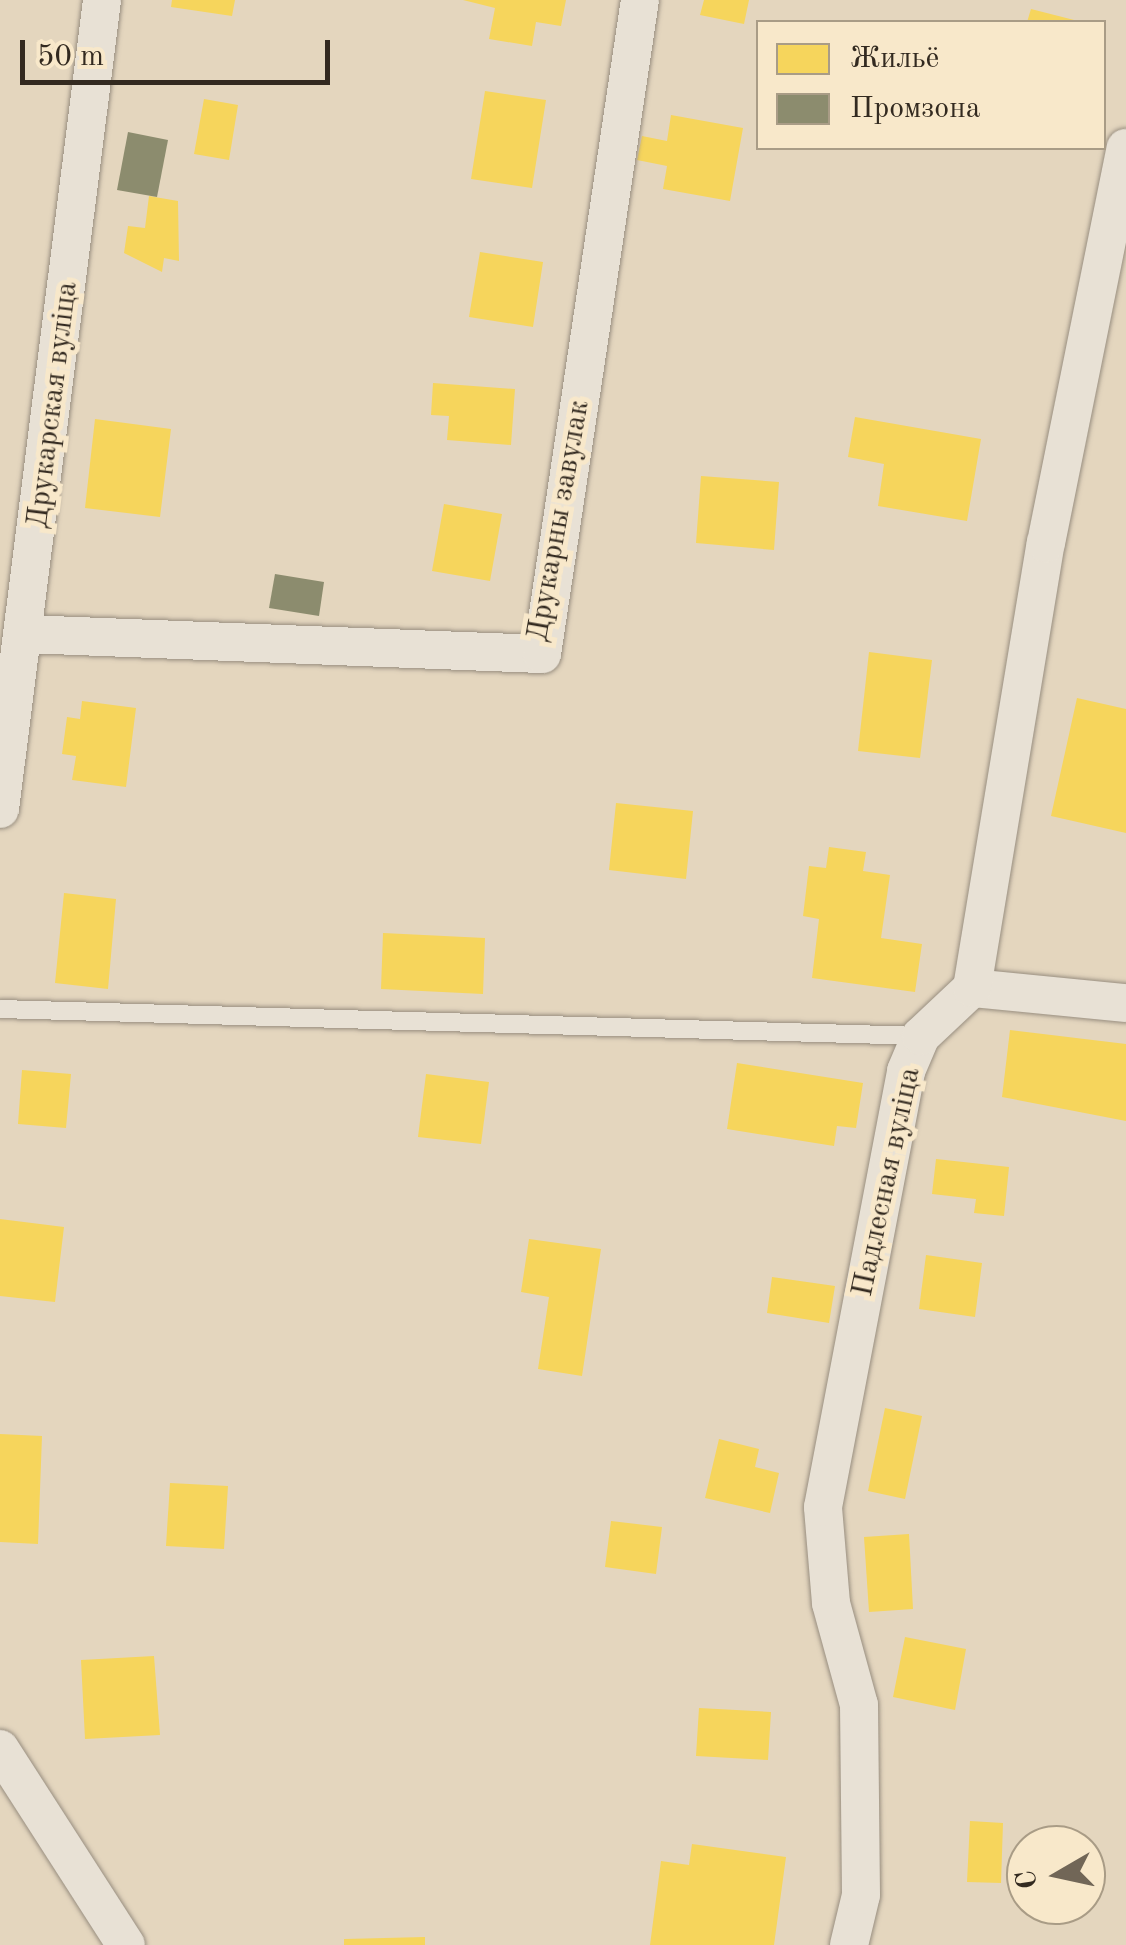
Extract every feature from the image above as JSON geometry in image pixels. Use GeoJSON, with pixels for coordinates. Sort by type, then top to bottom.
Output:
{"type":"FeatureCollection","features":[{"type":"Feature","properties":{"kind":"street","name":"Друкарская вуліца"},"geometry":{"type":"LineString","coordinates":[[0,809],[102,0]]}},
{"type":"Feature","properties":{"kind":"street","name":"Друкарны завулак"},"geometry":{"type":"LineString","coordinates":[[25,634],[542,654],[640,0]]}},
{"type":"Feature","properties":{"kind":"street"},"geometry":{"type":"LineString","coordinates":[[1126,148],[1046,543],[972,988],[1126,1003]]}},
{"type":"Feature","properties":{"kind":"street","name":"Падлесная вуліца"},"geometry":{"type":"LineString","coordinates":[[849,1945],[861,1895],[860,1705],[831,1603],[823,1508],[906,1072],[921,1036],[972,988]]}},
{"type":"Feature","properties":{"kind":"street"},"geometry":{"type":"LineString","coordinates":[[0,1749],[126,1945]]}},
{"type":"Feature","properties":{"kind":"lane"},"geometry":{"type":"LineString","coordinates":[[0,1009],[921,1036]]}},
{"type":"Feature","properties":{"kind":"building: Жильё"},"geometry":{"type":"Polygon","coordinates":[[[172,0],[235,0],[232,16],[171,7],[172,0]]]}},
{"type":"Feature","properties":{"kind":"building: Жильё"},"geometry":{"type":"Polygon","coordinates":[[[463,0],[566,0],[561,26],[536,22],[532,46],[489,39],[495,8],[463,0]]]}},
{"type":"Feature","properties":{"kind":"building: Жильё"},"geometry":{"type":"Polygon","coordinates":[[[704,0],[749,0],[744,24],[700,15],[704,0]]]}},
{"type":"Feature","properties":{"kind":"building: Жильё"},"geometry":{"type":"Polygon","coordinates":[[[1031,9],[1074,20],[1028,20],[1031,9]]]}},
{"type":"Feature","properties":{"kind":"building: Жильё"},"geometry":{"type":"Polygon","coordinates":[[[485,91],[546,100],[532,188],[471,179],[485,91]]]}},
{"type":"Feature","properties":{"kind":"building: Жильё"},"geometry":{"type":"Polygon","coordinates":[[[204,99],[238,105],[229,160],[194,154],[204,99]]]}},
{"type":"Feature","properties":{"kind":"building: Жильё"},"geometry":{"type":"Polygon","coordinates":[[[671,115],[743,128],[730,201],[663,189],[667,166],[637,160],[642,136],[667,141],[671,115]]]}},
{"type":"Feature","properties":{"kind":"building: Жильё"},"geometry":{"type":"Polygon","coordinates":[[[149,196],[178,201],[179,261],[164,258],[162,272],[124,253],[128,226],[145,228],[149,196]]]}},
{"type":"Feature","properties":{"kind":"building: Жильё"},"geometry":{"type":"Polygon","coordinates":[[[480,252],[543,262],[533,327],[469,317],[480,252]]]}},
{"type":"Feature","properties":{"kind":"building: Жильё"},"geometry":{"type":"Polygon","coordinates":[[[433,383],[515,389],[511,445],[447,440],[449,416],[431,415],[433,383]]]}},
{"type":"Feature","properties":{"kind":"building: Жильё"},"geometry":{"type":"Polygon","coordinates":[[[855,417],[981,439],[967,521],[878,506],[884,464],[848,457],[855,417]]]}},
{"type":"Feature","properties":{"kind":"building: Жильё"},"geometry":{"type":"Polygon","coordinates":[[[95,419],[171,429],[160,517],[85,508],[95,419]]]}},
{"type":"Feature","properties":{"kind":"building: Жильё"},"geometry":{"type":"Polygon","coordinates":[[[701,476],[779,482],[774,550],[696,543],[701,476]]]}},
{"type":"Feature","properties":{"kind":"building: Жильё"},"geometry":{"type":"Polygon","coordinates":[[[444,504],[502,514],[490,581],[432,571],[444,504]]]}},
{"type":"Feature","properties":{"kind":"building: Жильё"},"geometry":{"type":"Polygon","coordinates":[[[869,652],[932,660],[920,758],[858,751],[869,652]]]}},
{"type":"Feature","properties":{"kind":"building: Жильё"},"geometry":{"type":"Polygon","coordinates":[[[1077,698],[1126,709],[1126,833],[1051,816],[1077,698]]]}},
{"type":"Feature","properties":{"kind":"building: Жильё"},"geometry":{"type":"Polygon","coordinates":[[[82,701],[136,708],[126,787],[72,780],[76,756],[62,754],[67,717],[80,719],[82,701]]]}},
{"type":"Feature","properties":{"kind":"building: Жильё"},"geometry":{"type":"Polygon","coordinates":[[[616,803],[693,811],[686,879],[609,870],[616,803]]]}},
{"type":"Feature","properties":{"kind":"building: Жильё"},"geometry":{"type":"Polygon","coordinates":[[[829,847],[866,852],[863,871],[890,875],[881,938],[922,944],[915,992],[812,978],[819,919],[803,916],[809,866],[826,868],[829,847]]]}},
{"type":"Feature","properties":{"kind":"building: Жильё"},"geometry":{"type":"Polygon","coordinates":[[[64,893],[116,899],[108,989],[55,983],[64,893]]]}},
{"type":"Feature","properties":{"kind":"building: Жильё"},"geometry":{"type":"Polygon","coordinates":[[[383,933],[485,938],[483,994],[381,989],[383,933]]]}},
{"type":"Feature","properties":{"kind":"building: Жильё"},"geometry":{"type":"Polygon","coordinates":[[[1010,1030],[1126,1044],[1126,1121],[1002,1097],[1010,1030]]]}},
{"type":"Feature","properties":{"kind":"building: Жильё"},"geometry":{"type":"Polygon","coordinates":[[[737,1063],[863,1083],[856,1128],[837,1126],[834,1146],[727,1129],[737,1063]]]}},
{"type":"Feature","properties":{"kind":"building: Жильё"},"geometry":{"type":"Polygon","coordinates":[[[22,1070],[71,1074],[66,1128],[18,1124],[22,1070]]]}},
{"type":"Feature","properties":{"kind":"building: Жильё"},"geometry":{"type":"Polygon","coordinates":[[[426,1074],[489,1082],[481,1144],[418,1137],[426,1074]]]}},
{"type":"Feature","properties":{"kind":"building: Жильё"},"geometry":{"type":"Polygon","coordinates":[[[936,1159],[1009,1167],[1004,1216],[974,1213],[976,1199],[932,1194],[936,1159]]]}},
{"type":"Feature","properties":{"kind":"building: Жильё"},"geometry":{"type":"Polygon","coordinates":[[[0,1219],[64,1227],[55,1302],[0,1296],[0,1219]]]}},
{"type":"Feature","properties":{"kind":"building: Жильё"},"geometry":{"type":"Polygon","coordinates":[[[529,1239],[601,1249],[582,1376],[538,1369],[549,1297],[521,1292],[529,1239]]]}},
{"type":"Feature","properties":{"kind":"building: Жильё"},"geometry":{"type":"Polygon","coordinates":[[[926,1255],[982,1263],[975,1317],[919,1309],[926,1255]]]}},
{"type":"Feature","properties":{"kind":"building: Жильё"},"geometry":{"type":"Polygon","coordinates":[[[772,1277],[835,1286],[829,1323],[767,1313],[772,1277]]]}},
{"type":"Feature","properties":{"kind":"building: Жильё"},"geometry":{"type":"Polygon","coordinates":[[[885,1408],[922,1416],[905,1499],[868,1491],[885,1408]]]}},
{"type":"Feature","properties":{"kind":"building: Жильё"},"geometry":{"type":"Polygon","coordinates":[[[0,1434],[42,1436],[38,1544],[0,1542],[0,1434]]]}},
{"type":"Feature","properties":{"kind":"building: Жильё"},"geometry":{"type":"Polygon","coordinates":[[[719,1439],[759,1449],[755,1467],[779,1473],[770,1513],[705,1498],[719,1439]]]}},
{"type":"Feature","properties":{"kind":"building: Жильё"},"geometry":{"type":"Polygon","coordinates":[[[170,1483],[228,1486],[224,1549],[166,1546],[170,1483]]]}},
{"type":"Feature","properties":{"kind":"building: Жильё"},"geometry":{"type":"Polygon","coordinates":[[[611,1521],[662,1527],[656,1574],[605,1567],[611,1521]]]}},
{"type":"Feature","properties":{"kind":"building: Жильё"},"geometry":{"type":"Polygon","coordinates":[[[909,1534],[913,1609],[869,1612],[864,1537],[909,1534]]]}},
{"type":"Feature","properties":{"kind":"building: Жильё"},"geometry":{"type":"Polygon","coordinates":[[[905,1637],[966,1649],[955,1710],[893,1697],[905,1637]]]}},
{"type":"Feature","properties":{"kind":"building: Жильё"},"geometry":{"type":"Polygon","coordinates":[[[154,1656],[160,1735],[85,1739],[81,1660],[154,1656]]]}},
{"type":"Feature","properties":{"kind":"building: Жильё"},"geometry":{"type":"Polygon","coordinates":[[[699,1708],[771,1712],[768,1760],[696,1756],[699,1708]]]}},
{"type":"Feature","properties":{"kind":"building: Жильё"},"geometry":{"type":"Polygon","coordinates":[[[970,1821],[1003,1823],[1001,1883],[967,1882],[970,1821]]]}},
{"type":"Feature","properties":{"kind":"building: Жильё"},"geometry":{"type":"Polygon","coordinates":[[[692,1844],[786,1857],[774,1945],[650,1945],[661,1861],[689,1865],[692,1844]]]}},
{"type":"Feature","properties":{"kind":"building: Жильё"},"geometry":{"type":"Polygon","coordinates":[[[425,1937],[425,1945],[344,1945],[344,1939],[425,1937]]]}},
{"type":"Feature","properties":{"kind":"building: Промзона"},"geometry":{"type":"Polygon","coordinates":[[[128,132],[168,140],[157,197],[117,190],[128,132]]]}},
{"type":"Feature","properties":{"kind":"building: Промзона"},"geometry":{"type":"Polygon","coordinates":[[[275,574],[324,582],[319,616],[269,608],[275,574]]]}}]}
